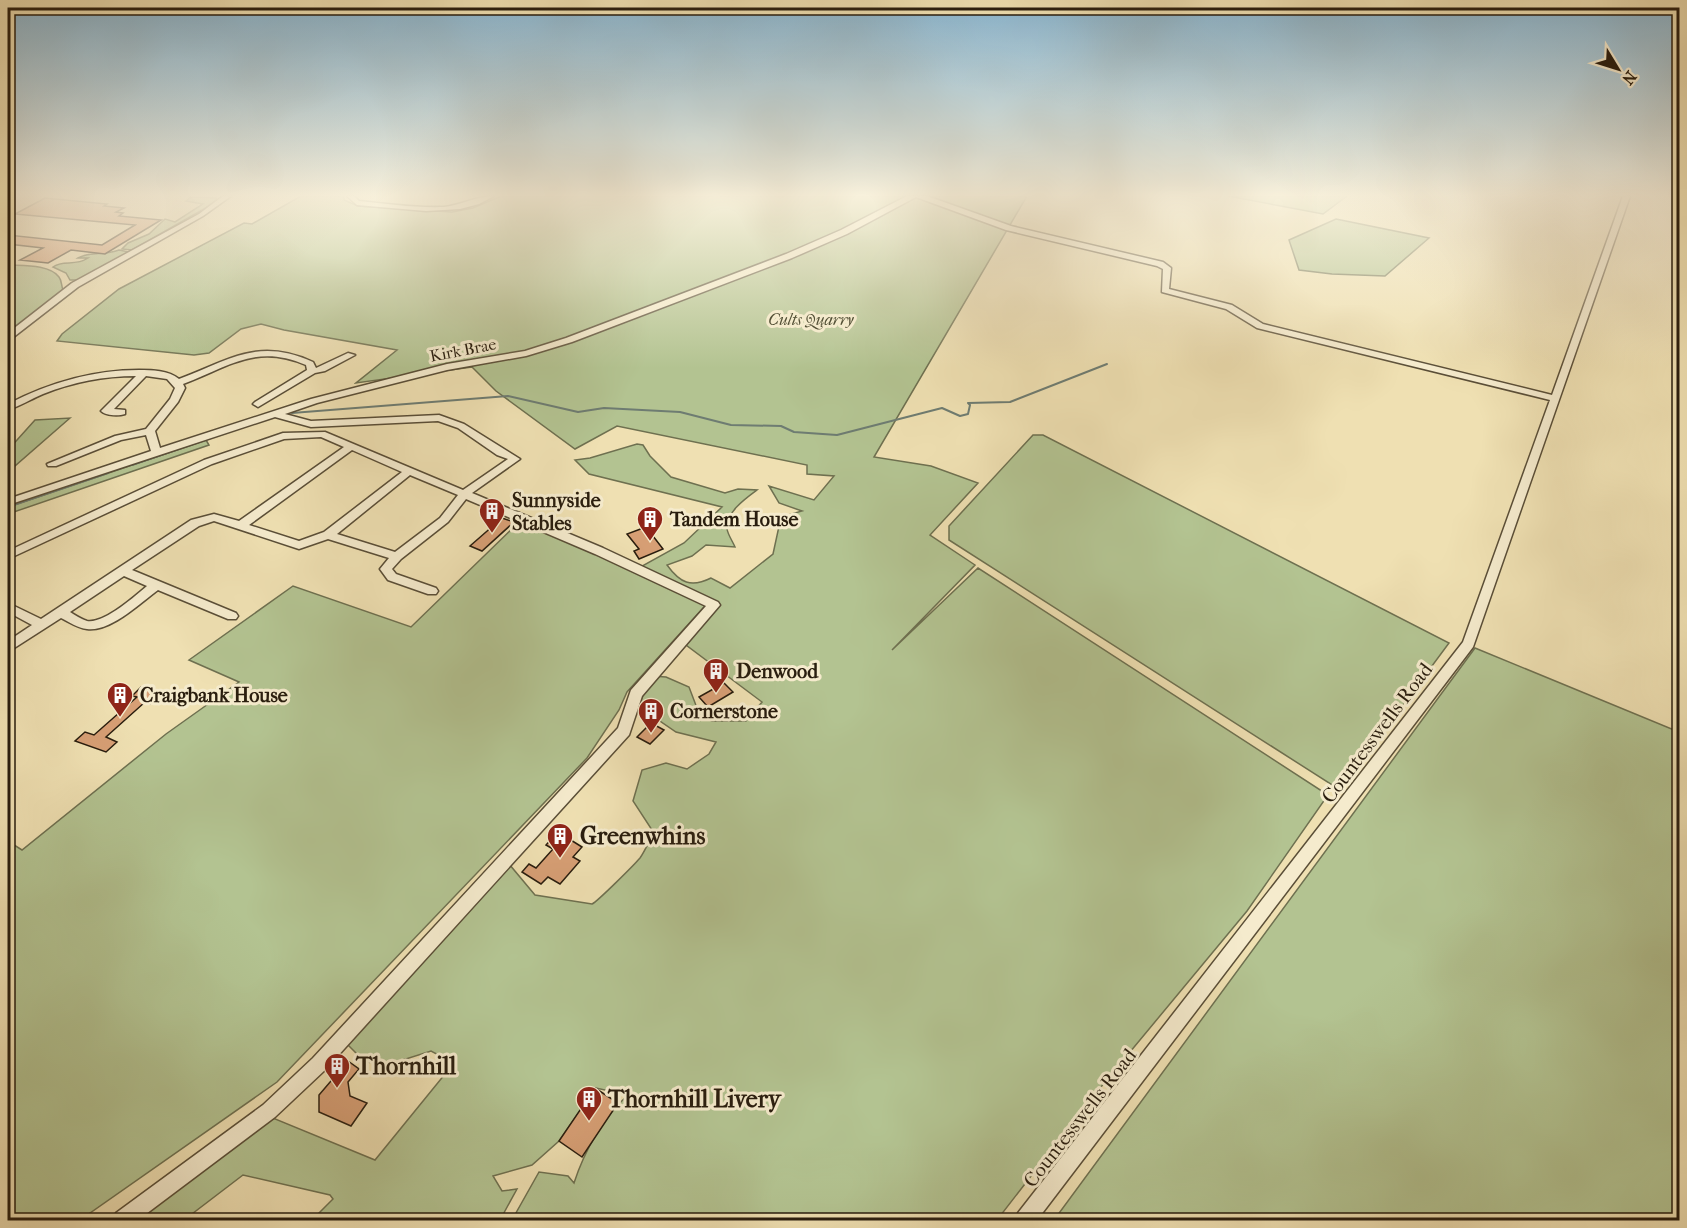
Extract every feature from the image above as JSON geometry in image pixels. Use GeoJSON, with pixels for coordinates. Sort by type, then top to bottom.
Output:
{"type":"FeatureCollection","features":[{"type":"Feature","properties":{"kind":"street"},"geometry":{"type":"LineString","coordinates":[[8,337],[75,285],[132,253]]}},
{"type":"Feature","properties":{"kind":"street","name":"Kirk Brae"},"geometry":{"type":"LineString","coordinates":[[8,502],[358,388],[447,367],[526,353],[569,340],[795,253]]}},
{"type":"Feature","properties":{"kind":"street"},"geometry":{"type":"LineString","coordinates":[[1115,253],[1160,264],[1167,268],[1165,290],[1229,307],[1260,326],[1555,398]]}},
{"type":"Feature","properties":{"kind":"street","name":"Countesswells Road"},"geometry":{"type":"LineString","coordinates":[[1025,1221],[1469,644],[1607,253]]}},
{"type":"Feature","properties":{"kind":"street"},"geometry":{"type":"LineString","coordinates":[[178,383],[240,357],[274,351],[294,356],[310,364],[312,371]]}},
{"type":"Feature","properties":{"kind":"street"},"geometry":{"type":"LineString","coordinates":[[265,402],[312,371],[322,369],[351,355]]}},
{"type":"Feature","properties":{"kind":"street"},"geometry":{"type":"LineString","coordinates":[[8,407],[32,394],[73,380],[121,372],[166,375],[178,383],[180,388],[178,396],[153,423],[150,431],[156,452]]}},
{"type":"Feature","properties":{"kind":"street"},"geometry":{"type":"LineString","coordinates":[[122,412],[106,411],[144,373]]}},
{"type":"Feature","properties":{"kind":"street"},"geometry":{"type":"LineString","coordinates":[[274,414],[311,424],[439,418],[461,426],[501,453],[515,459],[464,494],[444,520],[397,556],[386,569],[392,577],[432,591]]}},
{"type":"Feature","properties":{"kind":"street"},"geometry":{"type":"LineString","coordinates":[[52,464],[118,438],[150,431]]}},
{"type":"Feature","properties":{"kind":"street"},"geometry":{"type":"LineString","coordinates":[[8,555],[124,494],[264,442],[297,434],[322,434],[598,550],[714,605],[636,694],[624,731],[319,1064],[269,1111],[123,1221]]}},
{"type":"Feature","properties":{"kind":"street"},"geometry":{"type":"LineString","coordinates":[[240,526],[351,446]]}},
{"type":"Feature","properties":{"kind":"street"},"geometry":{"type":"LineString","coordinates":[[8,647],[201,519],[214,517],[299,545],[328,535],[409,471]]}},
{"type":"Feature","properties":{"kind":"street"},"geometry":{"type":"LineString","coordinates":[[328,535],[397,556]]}},
{"type":"Feature","properties":{"kind":"street"},"geometry":{"type":"LineString","coordinates":[[123,571],[232,616]]}},
{"type":"Feature","properties":{"kind":"street"},"geometry":{"type":"LineString","coordinates":[[60,612],[88,625],[105,622],[156,585]]}},
{"type":"Feature","properties":{"kind":"street"},"geometry":{"type":"LineString","coordinates":[[8,607],[41,624]]}},
{"type":"Feature","properties":{"kind":"green space"},"geometry":{"type":"Polygon","coordinates":[[[127,253],[79,280],[70,280],[66,273],[53,267],[61,263],[83,261],[88,258],[78,258],[87,255],[127,253]]]}},
{"type":"Feature","properties":{"kind":"green space","name":"Cults Quarry"},"geometry":{"type":"Polygon","coordinates":[[[187,253],[993,253],[874,457],[931,466],[978,483],[930,535],[975,565],[892,650],[978,568],[1328,795],[1247,911],[1086,1105],[997,1220],[512,1220],[539,1172],[568,1176],[574,1183],[595,1136],[610,1114],[628,1095],[596,1088],[559,1141],[532,1165],[493,1176],[502,1191],[517,1189],[500,1220],[312,1220],[333,1199],[330,1195],[243,1175],[184,1220],[137,1220],[273,1118],[375,1160],[454,1063],[431,1051],[390,1064],[365,1062],[347,1044],[509,864],[535,895],[592,904],[595,902],[640,858],[654,833],[633,801],[642,770],[666,763],[687,769],[709,754],[716,742],[676,732],[638,706],[652,676],[666,677],[689,687],[700,716],[712,721],[746,721],[762,702],[682,642],[704,607],[627,692],[619,710],[587,758],[277,1082],[80,1220],[8,1220],[8,841],[22,850],[166,734],[239,682],[189,660],[293,586],[411,627],[522,519],[637,569],[684,543],[722,507],[589,474],[575,460],[590,458],[637,444],[643,445],[650,456],[671,477],[725,493],[738,489],[757,490],[737,506],[729,517],[727,529],[735,547],[706,545],[692,556],[667,565],[681,580],[686,582],[698,583],[711,578],[730,588],[773,554],[781,517],[802,511],[779,503],[769,486],[814,500],[834,476],[807,474],[807,465],[617,426],[575,449],[496,391],[472,367],[356,383],[397,350],[261,324],[241,329],[209,353],[194,355],[57,341],[62,334],[119,289],[187,253]]]}},
{"type":"Feature","properties":{"kind":"green space"},"geometry":{"type":"Polygon","coordinates":[[[1293,253],[1411,253],[1385,276],[1299,270],[1293,253]]]}},
{"type":"Feature","properties":{"kind":"green space"},"geometry":{"type":"Polygon","coordinates":[[[8,265],[35,266],[49,270],[59,277],[63,290],[8,333],[8,265]]]}},
{"type":"Feature","properties":{"kind":"green space"},"geometry":{"type":"Polygon","coordinates":[[[70,418],[8,472],[8,450],[35,420],[70,418]]]}},
{"type":"Feature","properties":{"kind":"green space"},"geometry":{"type":"Polygon","coordinates":[[[1033,435],[1043,435],[1449,643],[1340,790],[949,540],[949,526],[1033,435]]]}},
{"type":"Feature","properties":{"kind":"green space"},"geometry":{"type":"Polygon","coordinates":[[[206,440],[209,445],[8,514],[8,507],[206,440]]]}},
{"type":"Feature","properties":{"kind":"green space"},"geometry":{"type":"Polygon","coordinates":[[[1475,648],[1679,732],[1679,1220],[1054,1220],[1475,648]]]}},
{"type":"Feature","properties":{"kind":"building"},"geometry":{"type":"Polygon","coordinates":[[[33,253],[65,253],[48,263],[20,260],[33,253]]]}},
{"type":"Feature","properties":{"kind":"building","name":"Sunnyside Stables"},"geometry":{"type":"Polygon","coordinates":[[[502,518],[514,522],[482,551],[470,546],[502,518]]]}},
{"type":"Feature","properties":{"kind":"building","name":"Tandem House"},"geometry":{"type":"Polygon","coordinates":[[[646,527],[663,549],[639,559],[634,551],[639,549],[627,534],[646,527]]]}},
{"type":"Feature","properties":{"kind":"building","name":"Denwood"},"geometry":{"type":"Polygon","coordinates":[[[724,683],[733,692],[708,707],[699,697],[724,683]]]}},
{"type":"Feature","properties":{"kind":"building","name":"Craigbank House"},"geometry":{"type":"Polygon","coordinates":[[[141,687],[161,694],[150,704],[145,702],[106,737],[117,742],[106,752],[75,741],[85,732],[94,735],[137,697],[132,696],[141,687]]]}},
{"type":"Feature","properties":{"kind":"building","name":"Cornerstone"},"geometry":{"type":"Polygon","coordinates":[[[651,723],[664,730],[650,744],[637,737],[651,723]]]}},
{"type":"Feature","properties":{"kind":"building","name":"Greenwhins"},"geometry":{"type":"Polygon","coordinates":[[[558,832],[582,847],[573,857],[580,861],[560,884],[548,877],[541,884],[522,872],[529,864],[536,868],[553,849],[546,845],[558,832]]]}},
{"type":"Feature","properties":{"kind":"building","name":"Thornhill"},"geometry":{"type":"Polygon","coordinates":[[[348,1061],[359,1069],[348,1082],[350,1096],[367,1103],[351,1126],[319,1112],[319,1095],[348,1061]]]}},
{"type":"Feature","properties":{"kind":"building","name":"Thornhill Livery"},"geometry":{"type":"Polygon","coordinates":[[[595,1088],[618,1103],[582,1157],[559,1141],[595,1088]]]}},
{"type":"Feature","properties":{"kind":"waterway"},"geometry":{"type":"LineString","coordinates":[[292,413],[508,396],[578,412],[604,408],[680,412],[731,425],[781,426],[794,432],[837,435],[942,408],[960,416],[968,414],[970,405],[968,403],[1010,402],[1107,364]]}},
{"type":"Feature","properties":{"kind":"waterway"},"geometry":{"type":"LineString","coordinates":[[132,465],[211,438]]}},
{"type":"Feature","properties":{"kind":"waterway"},"geometry":{"type":"LineString","coordinates":[[8,507],[108,473]]}},
{"type":"Feature","properties":{"kind":"place","name":"Sunnyside Stables"},"geometry":{"type":"Point","coordinates":[492,534]}},
{"type":"Feature","properties":{"kind":"place","name":"Tandem House"},"geometry":{"type":"Point","coordinates":[650,542]}},
{"type":"Feature","properties":{"kind":"place","name":"Denwood"},"geometry":{"type":"Point","coordinates":[716,694]}},
{"type":"Feature","properties":{"kind":"place","name":"Craigbank House"},"geometry":{"type":"Point","coordinates":[120,718]}},
{"type":"Feature","properties":{"kind":"place","name":"Cornerstone"},"geometry":{"type":"Point","coordinates":[651,734]}},
{"type":"Feature","properties":{"kind":"place","name":"Greenwhins"},"geometry":{"type":"Point","coordinates":[560,859]}},
{"type":"Feature","properties":{"kind":"place","name":"Thornhill"},"geometry":{"type":"Point","coordinates":[337,1089]}},
{"type":"Feature","properties":{"kind":"place","name":"Thornhill Livery"},"geometry":{"type":"Point","coordinates":[589,1122]}}]}
